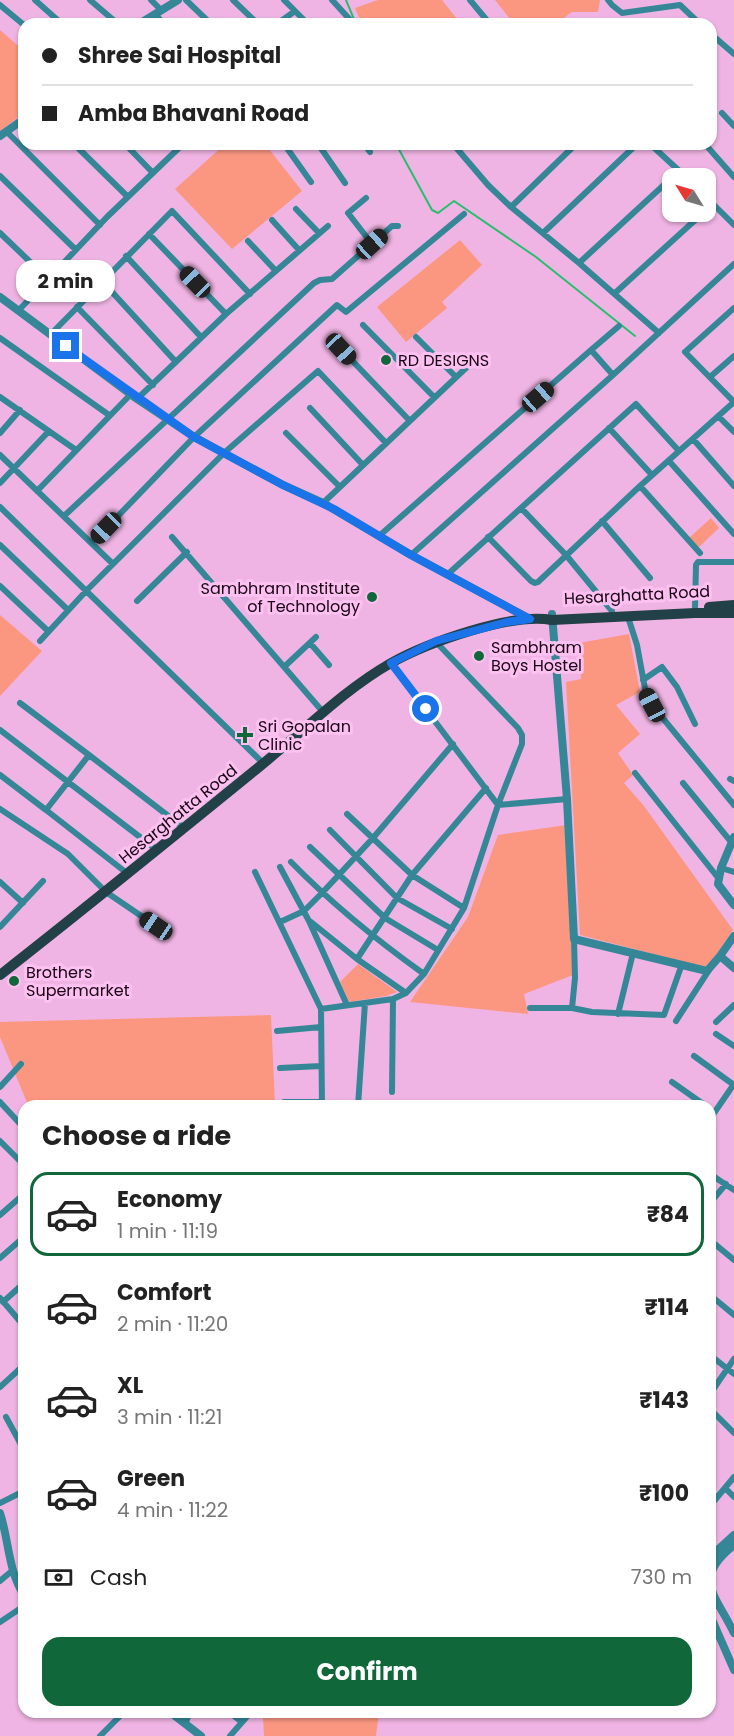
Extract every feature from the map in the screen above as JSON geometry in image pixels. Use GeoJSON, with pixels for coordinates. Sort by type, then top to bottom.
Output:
{"type":"FeatureCollection","features":[{"type":"Feature","properties":{"kind":"main road","name":"Hesarghatta Road"},"geometry":{"type":"LineString","coordinates":[[0,975],[264,764],[323,712],[357,685],[391,663],[436,641],[507,622],[734,605]]}},
{"type":"Feature","properties":{"kind":"main road","name":"Hesarghatta Road"},"geometry":{"type":"LineString","coordinates":[[612,614],[628,617],[734,613]]}},
{"type":"Feature","properties":{"kind":"street"},"geometry":{"type":"LineString","coordinates":[[35,0],[55,18]]}},
{"type":"Feature","properties":{"kind":"street"},"geometry":{"type":"LineString","coordinates":[[90,0],[111,18]]}},
{"type":"Feature","properties":{"kind":"street"},"geometry":{"type":"LineString","coordinates":[[151,0],[161,18]]}},
{"type":"Feature","properties":{"kind":"street"},"geometry":{"type":"LineString","coordinates":[[148,18],[178,0]]}},
{"type":"Feature","properties":{"kind":"street"},"geometry":{"type":"LineString","coordinates":[[186,0],[204,18]]}},
{"type":"Feature","properties":{"kind":"street"},"geometry":{"type":"LineString","coordinates":[[233,0],[252,18]]}},
{"type":"Feature","properties":{"kind":"street"},"geometry":{"type":"LineString","coordinates":[[284,0],[302,18]]}},
{"type":"Feature","properties":{"kind":"street"},"geometry":{"type":"LineString","coordinates":[[332,0],[349,18]]}},
{"type":"Feature","properties":{"kind":"street"},"geometry":{"type":"LineString","coordinates":[[470,0],[485,18]]}},
{"type":"Feature","properties":{"kind":"street"},"geometry":{"type":"LineString","coordinates":[[608,0],[622,13],[680,5],[694,18]]}},
{"type":"Feature","properties":{"kind":"street"},"geometry":{"type":"LineString","coordinates":[[0,5],[18,20]]}},
{"type":"Feature","properties":{"kind":"street"},"geometry":{"type":"LineString","coordinates":[[284,18],[294,10]]}},
{"type":"Feature","properties":{"kind":"street"},"geometry":{"type":"LineString","coordinates":[[717,39],[734,54]]}},
{"type":"Feature","properties":{"kind":"street"},"geometry":{"type":"LineString","coordinates":[[722,113],[734,126]]}},
{"type":"Feature","properties":{"kind":"street"},"geometry":{"type":"LineString","coordinates":[[18,123],[3,134],[18,148]]}},
{"type":"Feature","properties":{"kind":"street"},"geometry":{"type":"LineString","coordinates":[[20,150],[100,225]]}},
{"type":"Feature","properties":{"kind":"street"},"geometry":{"type":"LineString","coordinates":[[80,150],[128,197]]}},
{"type":"Feature","properties":{"kind":"street"},"geometry":{"type":"LineString","coordinates":[[131,150],[153,173]]}},
{"type":"Feature","properties":{"kind":"street"},"geometry":{"type":"LineString","coordinates":[[18,311],[176,150]]}},
{"type":"Feature","properties":{"kind":"street"},"geometry":{"type":"LineString","coordinates":[[288,150],[311,182]]}},
{"type":"Feature","properties":{"kind":"street"},"geometry":{"type":"LineString","coordinates":[[322,150],[345,183]]}},
{"type":"Feature","properties":{"kind":"street"},"geometry":{"type":"LineString","coordinates":[[458,150],[488,185],[511,207],[615,293],[659,333]]}},
{"type":"Feature","properties":{"kind":"street"},"geometry":{"type":"LineString","coordinates":[[511,207],[570,150]]}},
{"type":"Feature","properties":{"kind":"street"},"geometry":{"type":"LineString","coordinates":[[543,233],[632,150]]}},
{"type":"Feature","properties":{"kind":"street"},"geometry":{"type":"LineString","coordinates":[[656,150],[676,168]]}},
{"type":"Feature","properties":{"kind":"street"},"geometry":{"type":"LineString","coordinates":[[710,150],[734,177]]}},
{"type":"Feature","properties":{"kind":"street"},"geometry":{"type":"LineString","coordinates":[[0,176],[76,250]]}},
{"type":"Feature","properties":{"kind":"street"},"geometry":{"type":"LineString","coordinates":[[579,263],[662,187]]}},
{"type":"Feature","properties":{"kind":"street"},"geometry":{"type":"LineString","coordinates":[[366,198],[348,213],[372,244]]}},
{"type":"Feature","properties":{"kind":"street"},"geometry":{"type":"LineString","coordinates":[[716,206],[734,225]]}},
{"type":"Feature","properties":{"kind":"street"},"geometry":{"type":"LineString","coordinates":[[296,209],[319,233]]}},
{"type":"Feature","properties":{"kind":"street"},"geometry":{"type":"LineString","coordinates":[[50,335],[126,256],[174,211],[250,294]]}},
{"type":"Feature","properties":{"kind":"street"},"geometry":{"type":"LineString","coordinates":[[92,543],[194,437],[337,305],[346,312],[464,214]]}},
{"type":"Feature","properties":{"kind":"street"},"geometry":{"type":"LineString","coordinates":[[272,220],[299,250]]}},
{"type":"Feature","properties":{"kind":"street"},"geometry":{"type":"LineString","coordinates":[[615,293],[692,222]]}},
{"type":"Feature","properties":{"kind":"street"},"geometry":{"type":"LineString","coordinates":[[37,491],[109,415],[153,385],[226,314],[328,226]]}},
{"type":"Feature","properties":{"kind":"street"},"geometry":{"type":"LineString","coordinates":[[64,516],[314,283],[332,279],[392,226],[398,226]]}},
{"type":"Feature","properties":{"kind":"street"},"geometry":{"type":"LineString","coordinates":[[0,233],[48,279]]}},
{"type":"Feature","properties":{"kind":"street"},"geometry":{"type":"LineString","coordinates":[[149,234],[226,314]]}},
{"type":"Feature","properties":{"kind":"street"},"geometry":{"type":"LineString","coordinates":[[248,241],[275,270]]}},
{"type":"Feature","properties":{"kind":"street"},"geometry":{"type":"LineString","coordinates":[[126,256],[201,337]]}},
{"type":"Feature","properties":{"kind":"street"},"geometry":{"type":"LineString","coordinates":[[411,555],[614,375],[734,264]]}},
{"type":"Feature","properties":{"kind":"street"},"geometry":{"type":"LineString","coordinates":[[102,281],[177,362]]}},
{"type":"Feature","properties":{"kind":"street"},"geometry":{"type":"LineString","coordinates":[[0,297],[168,421],[194,437],[283,485],[323,503],[411,555],[544,618],[567,799],[575,978],[572,1008]]}},
{"type":"Feature","properties":{"kind":"street"},"geometry":{"type":"LineString","coordinates":[[77,307],[153,385]]}},
{"type":"Feature","properties":{"kind":"street"},"geometry":{"type":"LineString","coordinates":[[488,537],[534,583],[734,402],[685,352],[734,308]]}},
{"type":"Feature","properties":{"kind":"street"},"geometry":{"type":"LineString","coordinates":[[363,325],[434,397]]}},
{"type":"Feature","properties":{"kind":"street"},"geometry":{"type":"LineString","coordinates":[[379,536],[619,326]]}},
{"type":"Feature","properties":{"kind":"street"},"geometry":{"type":"LineString","coordinates":[[417,337],[456,377]]}},
{"type":"Feature","properties":{"kind":"street"},"geometry":{"type":"LineString","coordinates":[[0,338],[109,415]]}},
{"type":"Feature","properties":{"kind":"street"},"geometry":{"type":"LineString","coordinates":[[341,349],[409,420]]}},
{"type":"Feature","properties":{"kind":"street"},"geometry":{"type":"LineString","coordinates":[[591,350],[614,375]]}},
{"type":"Feature","properties":{"kind":"street"},"geometry":{"type":"LineString","coordinates":[[710,378],[734,356]]}},
{"type":"Feature","properties":{"kind":"street"},"geometry":{"type":"LineString","coordinates":[[323,503],[467,367]]}},
{"type":"Feature","properties":{"kind":"street"},"geometry":{"type":"LineString","coordinates":[[40,642],[87,590],[224,453],[318,371],[386,443]]}},
{"type":"Feature","properties":{"kind":"street"},"geometry":{"type":"LineString","coordinates":[[0,397],[76,450]]}},
{"type":"Feature","properties":{"kind":"street"},"geometry":{"type":"LineString","coordinates":[[448,574],[636,404],[679,451]]}},
{"type":"Feature","properties":{"kind":"street"},"geometry":{"type":"LineString","coordinates":[[310,408],[363,465]]}},
{"type":"Feature","properties":{"kind":"street"},"geometry":{"type":"LineString","coordinates":[[0,433],[20,410]]}},
{"type":"Feature","properties":{"kind":"street"},"geometry":{"type":"LineString","coordinates":[[718,416],[734,432]]}},
{"type":"Feature","properties":{"kind":"street"},"geometry":{"type":"LineString","coordinates":[[609,428],[652,475]]}},
{"type":"Feature","properties":{"kind":"street"},"geometry":{"type":"LineString","coordinates":[[0,483],[49,431]]}},
{"type":"Feature","properties":{"kind":"street"},"geometry":{"type":"LineString","coordinates":[[286,433],[340,487]]}},
{"type":"Feature","properties":{"kind":"street"},"geometry":{"type":"LineString","coordinates":[[693,439],[734,486]]}},
{"type":"Feature","properties":{"kind":"street"},"geometry":{"type":"LineString","coordinates":[[0,455],[113,564]]}},
{"type":"Feature","properties":{"kind":"street"},"geometry":{"type":"LineString","coordinates":[[669,461],[734,534]]}},
{"type":"Feature","properties":{"kind":"street"},"geometry":{"type":"LineString","coordinates":[[640,486],[700,553]]}},
{"type":"Feature","properties":{"kind":"street"},"geometry":{"type":"LineString","coordinates":[[0,507],[264,764]]}},
{"type":"Feature","properties":{"kind":"street"},"geometry":{"type":"LineString","coordinates":[[521,508],[566,555],[612,614]]}},
{"type":"Feature","properties":{"kind":"street"},"geometry":{"type":"LineString","coordinates":[[602,521],[650,578]]}},
{"type":"Feature","properties":{"kind":"street"},"geometry":{"type":"LineString","coordinates":[[172,537],[323,712]]}},
{"type":"Feature","properties":{"kind":"street"},"geometry":{"type":"LineString","coordinates":[[0,545],[68,610]]}},
{"type":"Feature","properties":{"kind":"street"},"geometry":{"type":"LineString","coordinates":[[137,601],[187,552]]}},
{"type":"Feature","properties":{"kind":"street"},"geometry":{"type":"LineString","coordinates":[[695,607],[698,562],[734,562]]}},
{"type":"Feature","properties":{"kind":"street"},"geometry":{"type":"LineString","coordinates":[[0,586],[48,632]]}},
{"type":"Feature","properties":{"kind":"street"},"geometry":{"type":"LineString","coordinates":[[628,617],[637,645],[646,694],[652,705],[734,805]]}},
{"type":"Feature","properties":{"kind":"street"},"geometry":{"type":"LineString","coordinates":[[284,667],[316,637]]}},
{"type":"Feature","properties":{"kind":"street"},"geometry":{"type":"LineString","coordinates":[[321,1009],[393,999],[406,993],[424,974],[464,908],[498,805],[522,744],[522,735],[518,728],[436,641]]}},
{"type":"Feature","properties":{"kind":"street"},"geometry":{"type":"LineString","coordinates":[[310,643],[329,665]]}},
{"type":"Feature","properties":{"kind":"street"},"geometry":{"type":"LineString","coordinates":[[391,663],[498,805]]}},
{"type":"Feature","properties":{"kind":"street"},"geometry":{"type":"LineString","coordinates":[[643,680],[662,667],[677,687],[695,724]]}},
{"type":"Feature","properties":{"kind":"street"},"geometry":{"type":"LineString","coordinates":[[20,703],[184,828]]}},
{"type":"Feature","properties":{"kind":"street"},"geometry":{"type":"LineString","coordinates":[[0,730],[157,850]]}},
{"type":"Feature","properties":{"kind":"street"},"geometry":{"type":"LineString","coordinates":[[280,921],[304,911],[322,894],[453,744]]}},
{"type":"Feature","properties":{"kind":"street"},"geometry":{"type":"LineString","coordinates":[[46,810],[89,755]]}},
{"type":"Feature","properties":{"kind":"street"},"geometry":{"type":"LineString","coordinates":[[635,773],[719,879]]}},
{"type":"Feature","properties":{"kind":"street"},"geometry":{"type":"LineString","coordinates":[[0,775],[128,874]]}},
{"type":"Feature","properties":{"kind":"street"},"geometry":{"type":"LineString","coordinates":[[683,783],[733,841],[721,868],[719,879],[720,888],[734,905]]}},
{"type":"Feature","properties":{"kind":"street"},"geometry":{"type":"LineString","coordinates":[[357,959],[412,875],[486,788]]}},
{"type":"Feature","properties":{"kind":"street"},"geometry":{"type":"LineString","coordinates":[[498,805],[567,799]]}},
{"type":"Feature","properties":{"kind":"street"},"geometry":{"type":"LineString","coordinates":[[0,809],[68,854],[106,892],[156,926]]}},
{"type":"Feature","properties":{"kind":"street"},"geometry":{"type":"LineString","coordinates":[[347,814],[412,875],[464,908]]}},
{"type":"Feature","properties":{"kind":"street"},"geometry":{"type":"LineString","coordinates":[[330,830],[397,898],[452,929]]}},
{"type":"Feature","properties":{"kind":"street"},"geometry":{"type":"LineString","coordinates":[[310,847],[385,918],[438,950]]}},
{"type":"Feature","properties":{"kind":"street"},"geometry":{"type":"LineString","coordinates":[[291,862],[322,894],[372,936],[424,974]]}},
{"type":"Feature","properties":{"kind":"street"},"geometry":{"type":"LineString","coordinates":[[280,867],[309,921],[346,1005]]}},
{"type":"Feature","properties":{"kind":"street"},"geometry":{"type":"LineString","coordinates":[[721,868],[734,872]]}},
{"type":"Feature","properties":{"kind":"street"},"geometry":{"type":"LineString","coordinates":[[255,872],[321,1009],[322,1100]]}},
{"type":"Feature","properties":{"kind":"street"},"geometry":{"type":"LineString","coordinates":[[0,927],[43,881]]}},
{"type":"Feature","properties":{"kind":"street"},"geometry":{"type":"LineString","coordinates":[[0,882],[24,903]]}},
{"type":"Feature","properties":{"kind":"street"},"geometry":{"type":"LineString","coordinates":[[309,921],[357,959],[406,993]]}},
{"type":"Feature","properties":{"kind":"street"},"geometry":{"type":"LineString","coordinates":[[676,1021],[734,936]]}},
{"type":"Feature","properties":{"kind":"street"},"geometry":{"type":"LineString","coordinates":[[574,939],[709,970]]}},
{"type":"Feature","properties":{"kind":"street"},"geometry":{"type":"LineString","coordinates":[[618,1014],[633,953]]}},
{"type":"Feature","properties":{"kind":"street"},"geometry":{"type":"LineString","coordinates":[[720,956],[734,968]]}},
{"type":"Feature","properties":{"kind":"street"},"geometry":{"type":"LineString","coordinates":[[530,1008],[572,1008],[618,1014],[664,1015],[682,964]]}},
{"type":"Feature","properties":{"kind":"street"},"geometry":{"type":"LineString","coordinates":[[392,1092],[393,999]]}},
{"type":"Feature","properties":{"kind":"street"},"geometry":{"type":"LineString","coordinates":[[358,1100],[365,1004]]}},
{"type":"Feature","properties":{"kind":"street"},"geometry":{"type":"LineString","coordinates":[[716,1022],[734,1005]]}},
{"type":"Feature","properties":{"kind":"street"},"geometry":{"type":"LineString","coordinates":[[277,1031],[321,1027]]}},
{"type":"Feature","properties":{"kind":"street"},"geometry":{"type":"LineString","coordinates":[[716,1034],[734,1046]]}},
{"type":"Feature","properties":{"kind":"street"},"geometry":{"type":"LineString","coordinates":[[694,1056],[734,1085],[716,1105]]}},
{"type":"Feature","properties":{"kind":"street"},"geometry":{"type":"LineString","coordinates":[[1,1083],[21,1064]]}},
{"type":"Feature","properties":{"kind":"street"},"geometry":{"type":"LineString","coordinates":[[280,1068],[321,1066]]}},
{"type":"Feature","properties":{"kind":"street"},"geometry":{"type":"LineString","coordinates":[[672,1082],[698,1100]]}},
{"type":"Feature","properties":{"kind":"street"},"geometry":{"type":"LineString","coordinates":[[0,1102],[18,1122]]}},
{"type":"Feature","properties":{"kind":"street"},"geometry":{"type":"LineString","coordinates":[[0,1141],[18,1159]]}},
{"type":"Feature","properties":{"kind":"street"},"geometry":{"type":"LineString","coordinates":[[716,1178],[734,1190]]}},
{"type":"Feature","properties":{"kind":"street"},"geometry":{"type":"LineString","coordinates":[[716,1196],[726,1184]]}},
{"type":"Feature","properties":{"kind":"street"},"geometry":{"type":"LineString","coordinates":[[0,1215],[18,1199]]}},
{"type":"Feature","properties":{"kind":"street"},"geometry":{"type":"LineString","coordinates":[[0,1258],[18,1242]]}},
{"type":"Feature","properties":{"kind":"street"},"geometry":{"type":"LineString","coordinates":[[716,1245],[734,1260]]}},
{"type":"Feature","properties":{"kind":"street"},"geometry":{"type":"LineString","coordinates":[[18,1287],[1,1300],[18,1318]]}},
{"type":"Feature","properties":{"kind":"street"},"geometry":{"type":"LineString","coordinates":[[716,1300],[734,1315]]}},
{"type":"Feature","properties":{"kind":"street"},"geometry":{"type":"LineString","coordinates":[[716,1385],[734,1359]]}},
{"type":"Feature","properties":{"kind":"street"},"geometry":{"type":"LineString","coordinates":[[716,1360],[734,1374]]}},
{"type":"Feature","properties":{"kind":"street"},"geometry":{"type":"LineString","coordinates":[[0,1387],[18,1370]]}},
{"type":"Feature","properties":{"kind":"street"},"geometry":{"type":"LineString","coordinates":[[716,1415],[734,1433]]}},
{"type":"Feature","properties":{"kind":"street"},"geometry":{"type":"LineString","coordinates":[[6,1417],[18,1439]]}},
{"type":"Feature","properties":{"kind":"street"},"geometry":{"type":"LineString","coordinates":[[716,1499],[734,1477]]}},
{"type":"Feature","properties":{"kind":"street"},"geometry":{"type":"LineString","coordinates":[[725,1488],[734,1497]]}},
{"type":"Feature","properties":{"kind":"street"},"geometry":{"type":"LineString","coordinates":[[0,1503],[18,1494]]}},
{"type":"Feature","properties":{"kind":"street"},"geometry":{"type":"LineString","coordinates":[[0,1514],[3,1534],[18,1581]]}},
{"type":"Feature","properties":{"kind":"street"},"geometry":{"type":"LineString","coordinates":[[716,1552],[734,1535]]}},
{"type":"Feature","properties":{"kind":"street"},"geometry":{"type":"LineString","coordinates":[[716,1564],[734,1545]]}},
{"type":"Feature","properties":{"kind":"street"},"geometry":{"type":"LineString","coordinates":[[0,1581],[13,1570]]}},
{"type":"Feature","properties":{"kind":"street"},"geometry":{"type":"LineString","coordinates":[[716,1600],[734,1633]]}},
{"type":"Feature","properties":{"kind":"street"},"geometry":{"type":"LineString","coordinates":[[0,1622],[18,1610]]}},
{"type":"Feature","properties":{"kind":"street"},"geometry":{"type":"LineString","coordinates":[[716,1629],[734,1670]]}},
{"type":"Feature","properties":{"kind":"street"},"geometry":{"type":"LineString","coordinates":[[100,1736],[118,1718]]}},
{"type":"Feature","properties":{"kind":"street"},"geometry":{"type":"LineString","coordinates":[[178,1718],[201,1736]]}},
{"type":"Feature","properties":{"kind":"street"},"geometry":{"type":"LineString","coordinates":[[185,1724],[188,1718]]}},
{"type":"Feature","properties":{"kind":"street"},"geometry":{"type":"LineString","coordinates":[[237,1718],[242,1722]]}},
{"type":"Feature","properties":{"kind":"street"},"geometry":{"type":"LineString","coordinates":[[230,1736],[246,1718]]}},
{"type":"Feature","properties":{"kind":"shaded area"},"geometry":{"type":"Polygon","coordinates":[[[378,0],[442,0],[456,18],[359,18],[355,8],[378,0]]]}},
{"type":"Feature","properties":{"kind":"shaded area"},"geometry":{"type":"Polygon","coordinates":[[[495,0],[600,0],[598,12],[572,12],[564,18],[509,18],[495,0]]]}},
{"type":"Feature","properties":{"kind":"shaded area"},"geometry":{"type":"Polygon","coordinates":[[[0,30],[18,46],[18,118],[0,131],[0,30]]]}},
{"type":"Feature","properties":{"kind":"shaded area"},"geometry":{"type":"Polygon","coordinates":[[[218,150],[270,150],[302,191],[232,249],[175,189],[218,150]]]}},
{"type":"Feature","properties":{"kind":"shaded area"},"geometry":{"type":"Polygon","coordinates":[[[460,240],[482,265],[442,302],[447,308],[406,342],[377,307],[460,240]]]}},
{"type":"Feature","properties":{"kind":"shaded area"},"geometry":{"type":"Polygon","coordinates":[[[711,518],[719,528],[698,548],[689,538],[711,518]]]}},
{"type":"Feature","properties":{"kind":"shaded area"},"geometry":{"type":"Polygon","coordinates":[[[0,615],[42,651],[0,696],[0,615]]]}},
{"type":"Feature","properties":{"kind":"shaded area"},"geometry":{"type":"Polygon","coordinates":[[[629,634],[640,692],[616,705],[640,734],[618,753],[633,775],[624,783],[644,806],[733,930],[707,968],[580,935],[566,682],[581,679],[579,643],[629,634]]]}},
{"type":"Feature","properties":{"kind":"shaded area"},"geometry":{"type":"Polygon","coordinates":[[[566,825],[573,975],[524,994],[528,1014],[410,1002],[468,917],[498,835],[566,825]]]}},
{"type":"Feature","properties":{"kind":"shaded area"},"geometry":{"type":"Polygon","coordinates":[[[358,964],[397,992],[349,1002],[340,982],[358,964]]]}},
{"type":"Feature","properties":{"kind":"shaded area"},"geometry":{"type":"Polygon","coordinates":[[[271,1015],[275,1100],[26,1100],[0,1037],[0,1022],[271,1015]]]}},
{"type":"Feature","properties":{"kind":"shaded area"},"geometry":{"type":"Polygon","coordinates":[[[263,1718],[378,1718],[376,1736],[264,1736],[263,1718]]]}},
{"type":"Feature","properties":{"kind":"waterway"},"geometry":{"type":"LineString","coordinates":[[346,0],[354,18]]}},
{"type":"Feature","properties":{"kind":"waterway"},"geometry":{"type":"LineString","coordinates":[[399,150],[432,210],[438,213],[454,201],[536,257],[635,336]]}},
{"type":"Feature","properties":{"kind":"place","name":"RD DESIGNS"},"geometry":{"type":"Point","coordinates":[386,360]}},
{"type":"Feature","properties":{"kind":"place","name":"Sambhram Institute of Technology"},"geometry":{"type":"Point","coordinates":[372,597]}},
{"type":"Feature","properties":{"kind":"place","name":"Sambhram Boys Hostel"},"geometry":{"type":"Point","coordinates":[479,656]}},
{"type":"Feature","properties":{"kind":"place","name":"Sri Gopalan Clinic"},"geometry":{"type":"Point","coordinates":[245,735]}},
{"type":"Feature","properties":{"kind":"place","name":"Brothers Supermarket"},"geometry":{"type":"Point","coordinates":[14,981]}},
{"type":"Feature","properties":{"kind":"route"},"geometry":{"type":"LineString","coordinates":[[66,346],[168,421],[194,437],[283,485],[323,503],[411,555],[530,619],[507,622],[436,641],[391,663],[426,709]]}}]}
